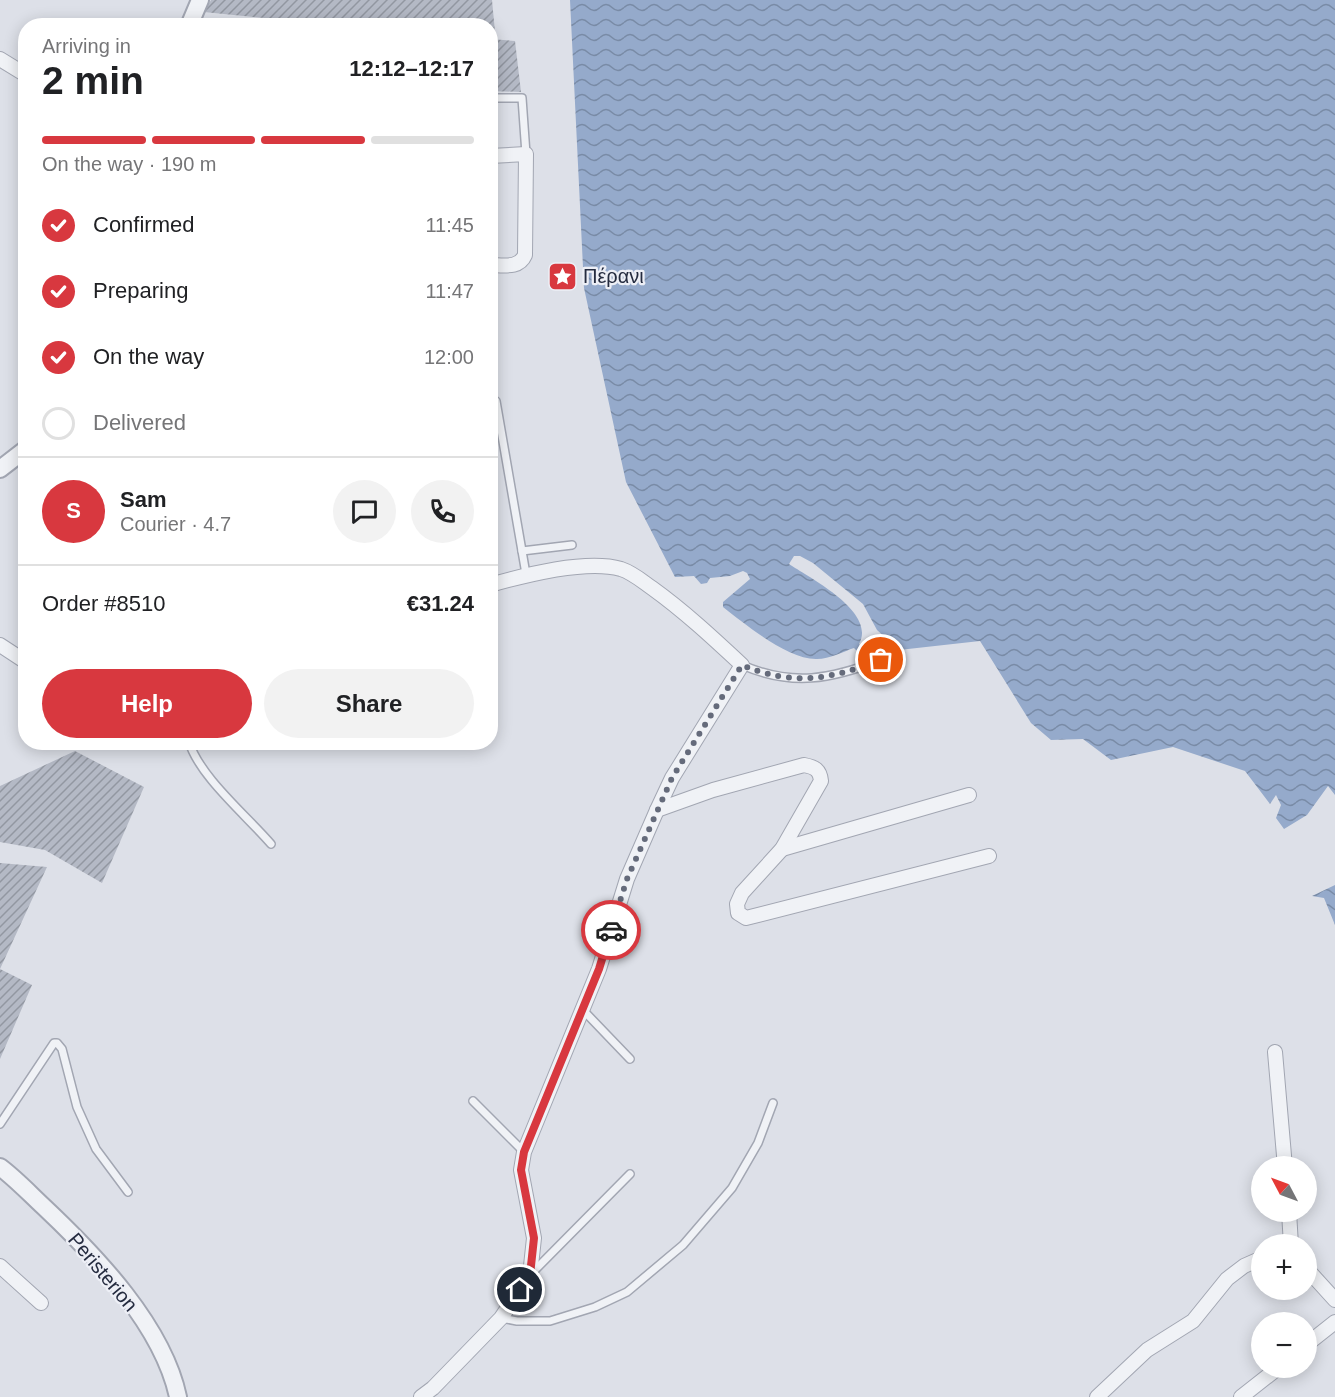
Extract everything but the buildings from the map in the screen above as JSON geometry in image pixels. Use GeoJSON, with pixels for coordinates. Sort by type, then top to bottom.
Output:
{"type":"FeatureCollection","features":[{"type":"Feature","properties":{"kind":"street"},"geometry":{"type":"LineString","coordinates":[[192,18],[200,0]]}},
{"type":"Feature","properties":{"kind":"street"},"geometry":{"type":"LineString","coordinates":[[0,58],[18,70]]}},
{"type":"Feature","properties":{"kind":"street"},"geometry":{"type":"LineString","coordinates":[[498,156],[526,154],[525,255],[517,265],[498,265]]}},
{"type":"Feature","properties":{"kind":"street"},"geometry":{"type":"LineString","coordinates":[[0,469],[18,455]]}},
{"type":"Feature","properties":{"kind":"street"},"geometry":{"type":"LineString","coordinates":[[421,1397],[433,1388],[501,1318],[530,1275],[534,1238],[521,1170],[524,1152],[599,969],[627,879],[657,810],[672,778],[742,665],[684,613],[631,573],[619,568],[597,566],[526,574],[498,583]]}},
{"type":"Feature","properties":{"kind":"street"},"geometry":{"type":"LineString","coordinates":[[0,645],[18,657]]}},
{"type":"Feature","properties":{"kind":"street"},"geometry":{"type":"LineString","coordinates":[[657,810],[713,789],[804,765],[813,766],[820,773],[821,781],[782,849],[742,893],[737,904],[738,913],[746,918],[989,856]]}},
{"type":"Feature","properties":{"kind":"street"},"geometry":{"type":"LineString","coordinates":[[782,849],[969,795]]}},
{"type":"Feature","properties":{"kind":"street"},"geometry":{"type":"LineString","coordinates":[[1275,1052],[1284,1156]]}},
{"type":"Feature","properties":{"kind":"street","name":"Peristerion"},"geometry":{"type":"LineString","coordinates":[[2,1172],[82,1243],[111,1277],[156,1337],[178,1397]]}},
{"type":"Feature","properties":{"kind":"street"},"geometry":{"type":"LineString","coordinates":[[1097,1397],[1147,1350],[1193,1321],[1227,1280],[1251,1263]]}},
{"type":"Feature","properties":{"kind":"street"},"geometry":{"type":"LineString","coordinates":[[0,1266],[41,1303]]}},
{"type":"Feature","properties":{"kind":"street"},"geometry":{"type":"LineString","coordinates":[[1317,1280],[1335,1300]]}},
{"type":"Feature","properties":{"kind":"street"},"geometry":{"type":"LineString","coordinates":[[1317,1336],[1335,1322]]}},
{"type":"Feature","properties":{"kind":"street"},"geometry":{"type":"LineString","coordinates":[[1241,1397],[1265,1378]]}},
{"type":"Feature","properties":{"kind":"lane"},"geometry":{"type":"LineString","coordinates":[[498,98],[522,98],[526,154]]}},
{"type":"Feature","properties":{"kind":"lane"},"geometry":{"type":"LineString","coordinates":[[498,413],[526,574]]}},
{"type":"Feature","properties":{"kind":"lane"},"geometry":{"type":"LineString","coordinates":[[522,551],[572,545]]}},
{"type":"Feature","properties":{"kind":"lane"},"geometry":{"type":"LineString","coordinates":[[742,665],[764,675],[790,679],[830,675],[881,660]]}},
{"type":"Feature","properties":{"kind":"lane"},"geometry":{"type":"LineString","coordinates":[[192,750],[194,758],[206,774],[271,844]]}},
{"type":"Feature","properties":{"kind":"lane"},"geometry":{"type":"LineString","coordinates":[[582,1009],[630,1059]]}},
{"type":"Feature","properties":{"kind":"lane"},"geometry":{"type":"LineString","coordinates":[[0,1124],[54,1042],[57,1043],[62,1049],[77,1107],[96,1149],[128,1192]]}},
{"type":"Feature","properties":{"kind":"lane"},"geometry":{"type":"LineString","coordinates":[[473,1101],[524,1152]]}},
{"type":"Feature","properties":{"kind":"lane"},"geometry":{"type":"LineString","coordinates":[[501,1318],[517,1321],[549,1321],[595,1307],[627,1292],[683,1245],[732,1188],[758,1143],[773,1103]]}},
{"type":"Feature","properties":{"kind":"lane"},"geometry":{"type":"LineString","coordinates":[[530,1275],[630,1174]]}},
{"type":"Feature","properties":{"kind":"water"},"geometry":{"type":"Polygon","coordinates":[[[570,0],[1335,0],[1335,795],[1328,786],[1307,815],[1284,829],[1276,818],[1281,805],[1276,795],[1270,804],[1245,771],[1173,747],[1111,760],[1083,739],[1051,740],[1031,723],[980,641],[899,650],[877,630],[863,604],[813,563],[800,556],[794,556],[789,564],[839,597],[859,620],[862,632],[859,644],[870,655],[865,659],[854,648],[827,658],[806,658],[793,654],[755,631],[723,607],[723,602],[750,579],[743,571],[730,576],[710,578],[707,583],[701,584],[694,576],[675,577],[626,482],[584,288],[570,0]]]}},
{"type":"Feature","properties":{"kind":"water"},"geometry":{"type":"Polygon","coordinates":[[[1335,885],[1335,925],[1324,898],[1312,896],[1335,885]]]}},
{"type":"Feature","properties":{"kind":"way so far"},"geometry":{"type":"LineString","coordinates":[[611,930],[627,879],[672,778],[742,665],[764,675],[790,679],[821,677],[881,660]]}},
{"type":"Feature","properties":{"kind":"place","name":"Πέρανι"},"geometry":{"type":"Point","coordinates":[562,276]}},
{"type":"Feature","properties":{"kind":"route"},"geometry":{"type":"LineString","coordinates":[[520,1290],[530,1275],[534,1238],[521,1170],[524,1152],[599,969],[611,930]]}}]}
